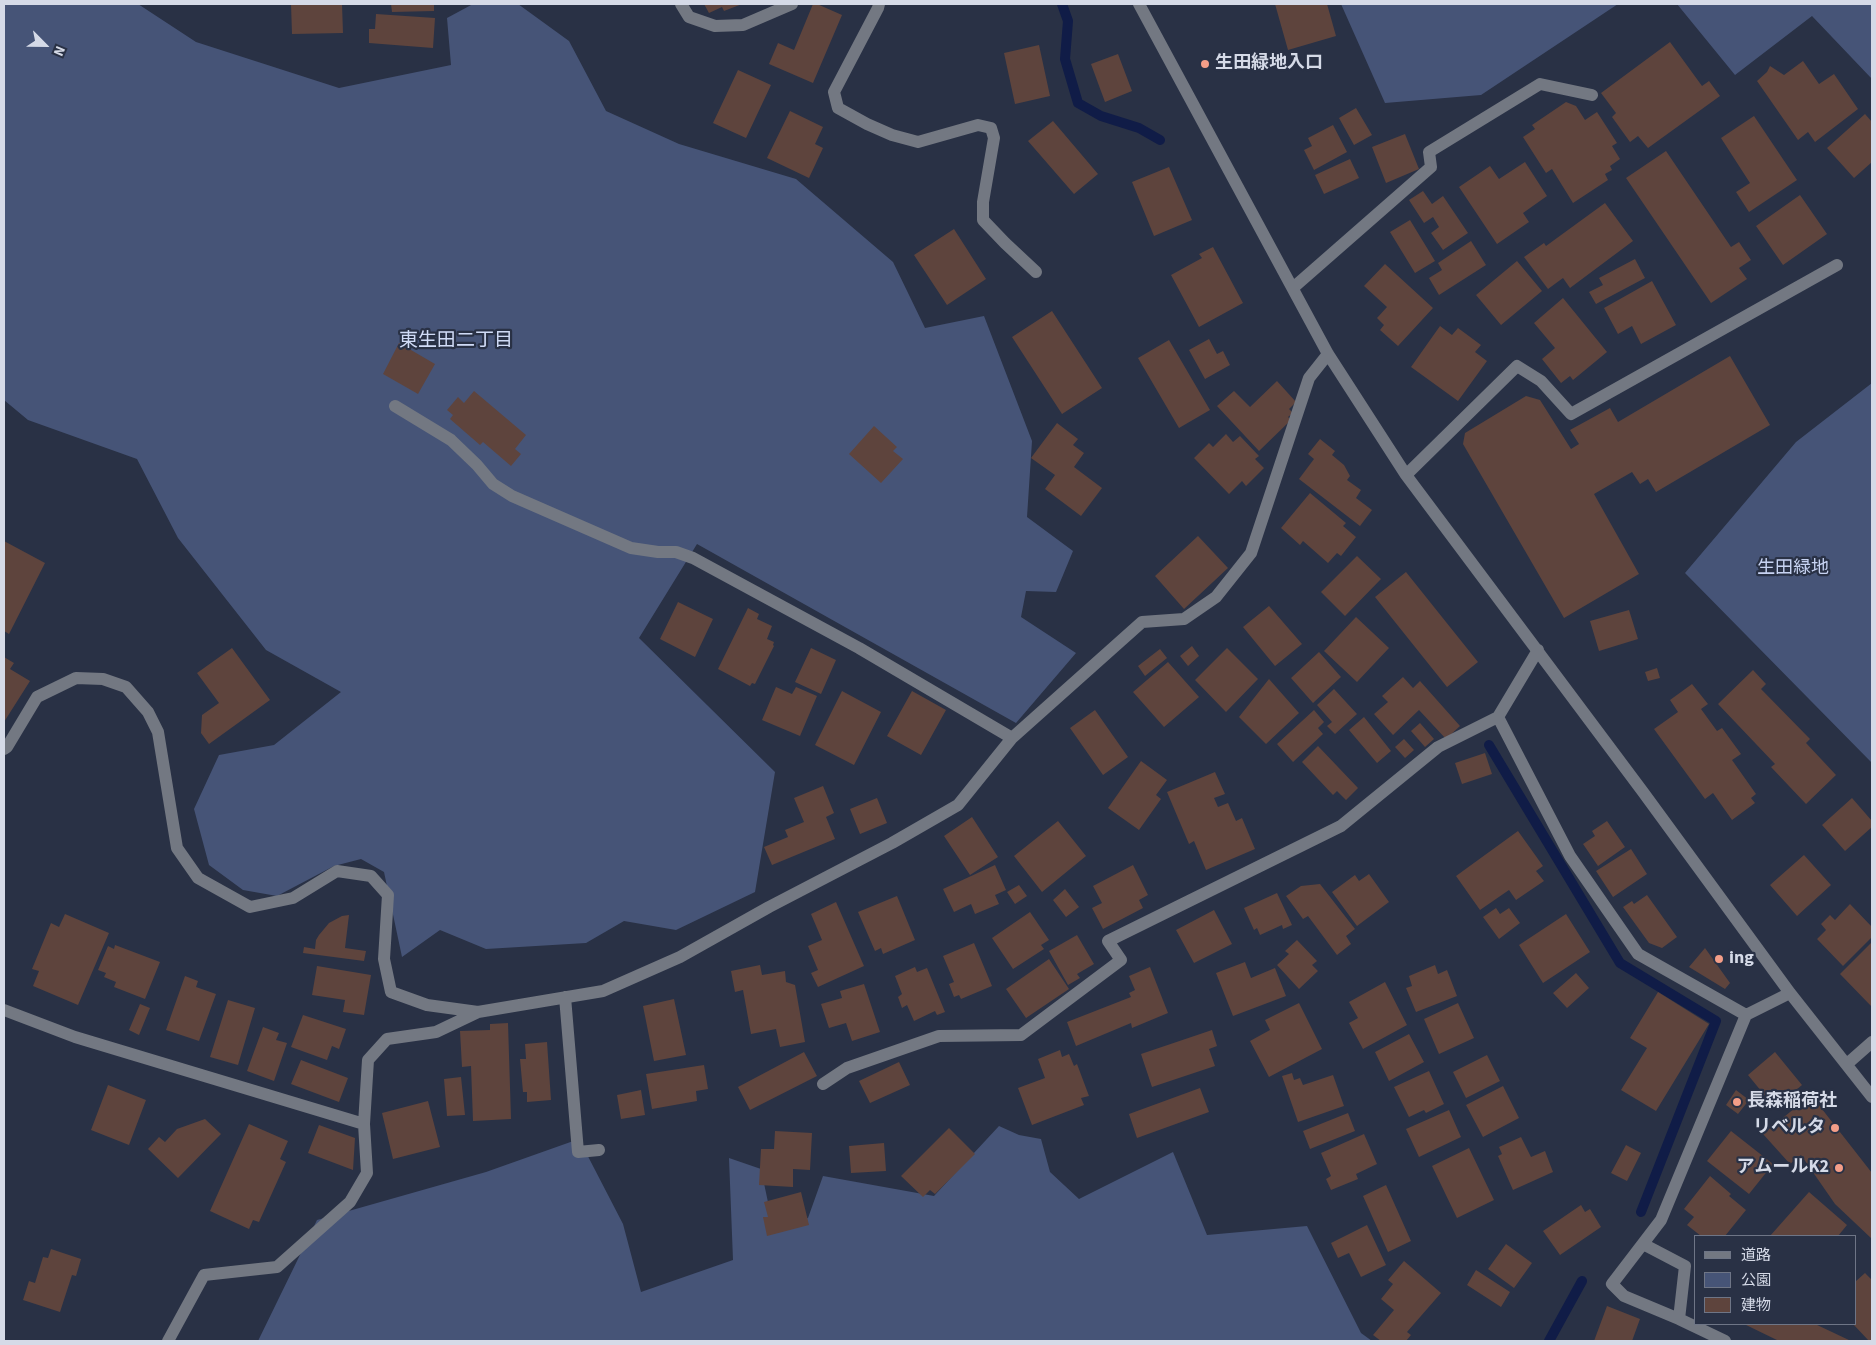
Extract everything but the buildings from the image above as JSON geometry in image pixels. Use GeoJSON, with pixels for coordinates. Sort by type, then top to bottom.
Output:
{"type":"FeatureCollection","features":[{"type":"Feature","properties":{"kind":"street"},"geometry":{"type":"LineString","coordinates":[[681,4],[689,17],[715,26],[743,25],[792,4]]}},
{"type":"Feature","properties":{"kind":"street"},"geometry":{"type":"LineString","coordinates":[[879,4],[834,92],[838,108],[892,135],[918,142],[978,125],[991,128],[994,138],[982,202],[983,220],[1004,243],[1036,272]]}},
{"type":"Feature","properties":{"kind":"street"},"geometry":{"type":"LineString","coordinates":[[1139,4],[1294,287],[1328,354],[1406,475],[1538,650],[1790,993],[1872,1097]]}},
{"type":"Feature","properties":{"kind":"street"},"geometry":{"type":"LineString","coordinates":[[1294,287],[1431,167],[1429,152],[1540,84],[1592,95]]}},
{"type":"Feature","properties":{"kind":"street"},"geometry":{"type":"LineString","coordinates":[[1406,475],[1517,366],[1541,382],[1571,414],[1837,265]]}},
{"type":"Feature","properties":{"kind":"street"},"geometry":{"type":"LineString","coordinates":[[168,1341],[204,1275],[276,1267],[350,1202],[367,1172],[364,1124],[368,1060],[387,1039],[436,1032],[478,1012],[603,991],[680,957],[958,805],[1012,738],[1142,622],[1184,619],[1216,597],[1251,553],[1309,378],[1328,354]]}},
{"type":"Feature","properties":{"kind":"street"},"geometry":{"type":"LineString","coordinates":[[395,406],[452,440],[493,484],[512,496],[631,548],[658,552],[676,552],[693,558],[859,648],[1012,738]]}},
{"type":"Feature","properties":{"kind":"street"},"geometry":{"type":"LineString","coordinates":[[823,1084],[846,1068],[939,1036],[1021,1035],[1121,960],[1108,941],[1341,826],[1438,746],[1498,717],[1538,650]]}},
{"type":"Feature","properties":{"kind":"street"},"geometry":{"type":"LineString","coordinates":[[4,749],[37,697],[76,678],[103,679],[126,687],[148,712],[158,732],[177,848],[198,878],[250,907],[293,898],[337,871],[371,876],[388,896],[384,959],[391,992],[427,1005],[478,1012]]}},
{"type":"Feature","properties":{"kind":"street"},"geometry":{"type":"LineString","coordinates":[[1498,717],[1570,856],[1638,954],[1746,1015]]}},
{"type":"Feature","properties":{"kind":"street"},"geometry":{"type":"LineString","coordinates":[[1725,1341],[1680,1319],[1624,1296],[1612,1284],[1660,1220],[1746,1015],[1790,993]]}},
{"type":"Feature","properties":{"kind":"street"},"geometry":{"type":"LineString","coordinates":[[565,997],[578,1152],[599,1150]]}},
{"type":"Feature","properties":{"kind":"street"},"geometry":{"type":"LineString","coordinates":[[4,1010],[75,1037],[364,1124]]}},
{"type":"Feature","properties":{"kind":"street"},"geometry":{"type":"LineString","coordinates":[[1847,1064],[1872,1042]]}},
{"type":"Feature","properties":{"kind":"street"},"geometry":{"type":"LineString","coordinates":[[1643,1244],[1685,1266],[1680,1319]]}},
{"type":"Feature","properties":{"kind":"green space"},"geometry":{"type":"Polygon","coordinates":[[[4,4],[138,4],[196,42],[339,88],[451,65],[447,18],[473,4],[518,4],[569,41],[606,111],[679,144],[796,179],[893,262],[925,328],[984,316],[1032,441],[1027,517],[1073,551],[1056,592],[1026,591],[1021,617],[1076,653],[1016,723],[697,544],[639,638],[775,772],[755,892],[676,930],[624,921],[586,943],[486,949],[440,930],[402,957],[384,872],[361,859],[334,866],[277,896],[243,890],[209,865],[194,809],[219,755],[274,745],[341,692],[266,650],[178,538],[137,459],[28,420],[4,400],[4,4]]]}},
{"type":"Feature","properties":{"kind":"green space"},"geometry":{"type":"Polygon","coordinates":[[[1341,4],[1618,4],[1481,95],[1385,103],[1341,4]]]}},
{"type":"Feature","properties":{"kind":"green space"},"geometry":{"type":"Polygon","coordinates":[[[1677,4],[1872,4],[1872,79],[1812,16],[1735,75],[1677,4]]]}},
{"type":"Feature","properties":{"kind":"green space","name":"生田緑地"},"geometry":{"type":"Polygon","coordinates":[[[1872,383],[1872,763],[1685,573],[1796,442],[1872,383]]]}},
{"type":"Feature","properties":{"kind":"green space"},"geometry":{"type":"Polygon","coordinates":[[[999,1126],[1019,1135],[1041,1139],[1050,1172],[1079,1199],[1173,1152],[1207,1235],[1307,1226],[1361,1333],[1372,1341],[258,1341],[317,1220],[486,1172],[579,1139],[623,1224],[641,1292],[733,1260],[729,1158],[761,1169],[773,1226],[808,1218],[823,1176],[934,1196],[999,1126]]]}},
{"type":"Feature","properties":{"kind":"waterway"},"geometry":{"type":"LineString","coordinates":[[1062,4],[1068,21],[1065,59],[1078,103],[1101,116],[1139,128],[1160,140]]}},
{"type":"Feature","properties":{"kind":"waterway"},"geometry":{"type":"LineString","coordinates":[[1489,745],[1620,963],[1716,1021],[1641,1212]]}},
{"type":"Feature","properties":{"kind":"waterway"},"geometry":{"type":"LineString","coordinates":[[1549,1341],[1582,1281]]}},
{"type":"Feature","properties":{"kind":"place","name":"生田緑地入口"},"geometry":{"type":"Point","coordinates":[1205,64]}},
{"type":"Feature","properties":{"kind":"place","name":"ing"},"geometry":{"type":"Point","coordinates":[1719,959]}},
{"type":"Feature","properties":{"kind":"place","name":"長森稲荷社"},"geometry":{"type":"Point","coordinates":[1737,1102]}},
{"type":"Feature","properties":{"kind":"place","name":"リベルタ"},"geometry":{"type":"Point","coordinates":[1835,1128]}},
{"type":"Feature","properties":{"kind":"place","name":"アムールK2"},"geometry":{"type":"Point","coordinates":[1839,1168]}},
{"type":"Feature","properties":{"kind":"district","name":"東生田二丁目"},"geometry":{"type":"Point","coordinates":[456,342]}}]}
